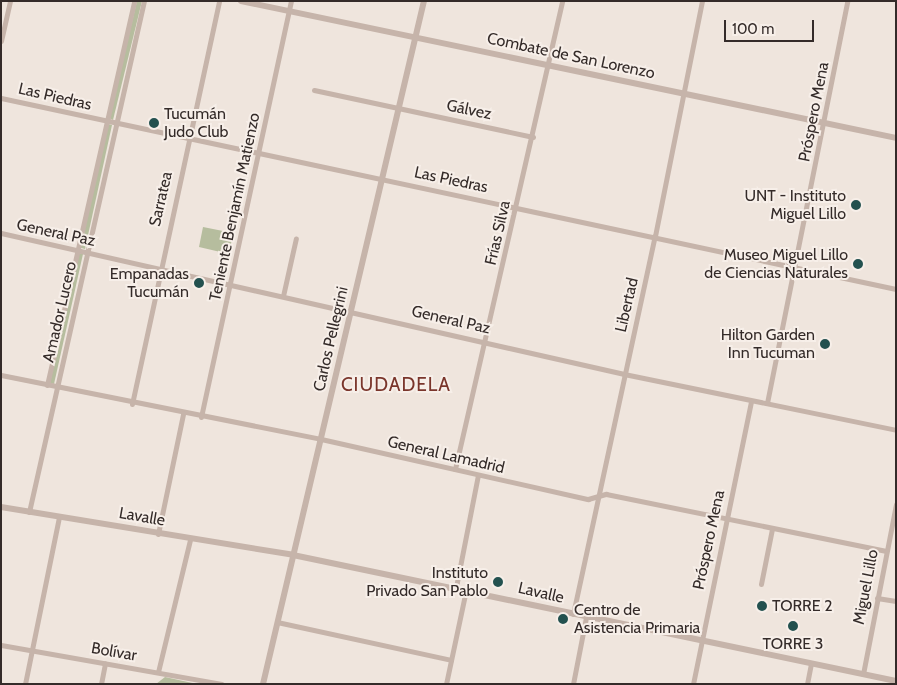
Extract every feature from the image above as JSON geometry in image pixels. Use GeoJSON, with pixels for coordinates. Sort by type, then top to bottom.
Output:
{"type":"FeatureCollection","features":[{"type":"Feature","properties":{"kind":"street"},"geometry":{"type":"LineString","coordinates":[[1,41],[10,1]]}},
{"type":"Feature","properties":{"kind":"street","name":"Amador Lucero"},"geometry":{"type":"LineString","coordinates":[[47,385],[76,249],[134,1]]}},
{"type":"Feature","properties":{"kind":"street","name":"Amador Lucero"},"geometry":{"type":"LineString","coordinates":[[29,512],[144,1]]}},
{"type":"Feature","properties":{"kind":"street","name":"Sarratea"},"geometry":{"type":"LineString","coordinates":[[132,404],[158,269],[219,1]]}},
{"type":"Feature","properties":{"kind":"street","name":"Combate de San Lorenzo"},"geometry":{"type":"LineString","coordinates":[[241,1],[896,138]]}},
{"type":"Feature","properties":{"kind":"street","name":"Teniente Benjamín Matienzo"},"geometry":{"type":"LineString","coordinates":[[201,417],[232,284],[291,1]]}},
{"type":"Feature","properties":{"kind":"street","name":"Carlos Pellegrini"},"geometry":{"type":"LineString","coordinates":[[263,684],[384,178],[424,1]]}},
{"type":"Feature","properties":{"kind":"street","name":"Frías Silva"},"geometry":{"type":"LineString","coordinates":[[455,469],[517,207],[562,1]]}},
{"type":"Feature","properties":{"kind":"street","name":"Libertad"},"geometry":{"type":"LineString","coordinates":[[573,614],[655,236],[682,93],[702,1]]}},
{"type":"Feature","properties":{"kind":"street","name":"Próspero Mena"},"geometry":{"type":"LineString","coordinates":[[767,403],[825,123],[847,1]]}},
{"type":"Feature","properties":{"kind":"street","name":"Gálvez"},"geometry":{"type":"LineString","coordinates":[[314,90],[532,137]]}},
{"type":"Feature","properties":{"kind":"street","name":"Las Piedras"},"geometry":{"type":"LineString","coordinates":[[1,98],[115,124],[259,151],[896,289]]}},
{"type":"Feature","properties":{"kind":"street","name":"General Paz"},"geometry":{"type":"LineString","coordinates":[[1,234],[352,310],[624,374],[896,430]]}},
{"type":"Feature","properties":{"kind":"street"},"geometry":{"type":"LineString","coordinates":[[283,296],[296,238]]}},
{"type":"Feature","properties":{"kind":"street","name":"General Lamadrid"},"geometry":{"type":"LineString","coordinates":[[1,375],[132,404],[321,439],[588,499],[606,494],[726,520],[886,551]]}},
{"type":"Feature","properties":{"kind":"street","name":"Próspero Mena"},"geometry":{"type":"LineString","coordinates":[[693,684],[751,401]]}},
{"type":"Feature","properties":{"kind":"street"},"geometry":{"type":"LineString","coordinates":[[158,534],[183,414]]}},
{"type":"Feature","properties":{"kind":"street"},"geometry":{"type":"LineString","coordinates":[[456,587],[478,475]]}},
{"type":"Feature","properties":{"kind":"street","name":"Lavalle"},"geometry":{"type":"LineString","coordinates":[[1,507],[190,540],[293,555],[456,587],[586,617],[896,681]]}},
{"type":"Feature","properties":{"kind":"street","name":"Miguel Lillo"},"geometry":{"type":"LineString","coordinates":[[863,674],[895,508]]}},
{"type":"Feature","properties":{"kind":"street"},"geometry":{"type":"LineString","coordinates":[[25,684],[59,517]]}},
{"type":"Feature","properties":{"kind":"street"},"geometry":{"type":"LineString","coordinates":[[761,584],[772,529]]}},
{"type":"Feature","properties":{"kind":"street"},"geometry":{"type":"LineString","coordinates":[[158,672],[190,540]]}},
{"type":"Feature","properties":{"kind":"street"},"geometry":{"type":"LineString","coordinates":[[446,684],[466,590]]}},
{"type":"Feature","properties":{"kind":"street"},"geometry":{"type":"LineString","coordinates":[[877,598],[896,601]]}},
{"type":"Feature","properties":{"kind":"street"},"geometry":{"type":"LineString","coordinates":[[573,684],[586,617]]}},
{"type":"Feature","properties":{"kind":"street"},"geometry":{"type":"LineString","coordinates":[[277,622],[451,660]]}},
{"type":"Feature","properties":{"kind":"street","name":"Bolívar"},"geometry":{"type":"LineString","coordinates":[[1,645],[222,684]]}},
{"type":"Feature","properties":{"kind":"street"},"geometry":{"type":"LineString","coordinates":[[101,684],[105,663]]}},
{"type":"Feature","properties":{"kind":"street"},"geometry":{"type":"LineString","coordinates":[[807,684],[811,663]]}},
{"type":"Feature","properties":{"kind":"green space"},"geometry":{"type":"Polygon","coordinates":[[[137,1],[142,1],[113,120],[109,118],[137,1]]]}},
{"type":"Feature","properties":{"kind":"green space"},"geometry":{"type":"Polygon","coordinates":[[[108,124],[112,125],[85,249],[78,247],[108,124]]]}},
{"type":"Feature","properties":{"kind":"green space"},"geometry":{"type":"Polygon","coordinates":[[[203,227],[233,233],[229,254],[199,247],[203,227]]]}},
{"type":"Feature","properties":{"kind":"green space"},"geometry":{"type":"Polygon","coordinates":[[[77,253],[83,254],[54,384],[50,383],[77,253]]]}},
{"type":"Feature","properties":{"kind":"green space"},"geometry":{"type":"Polygon","coordinates":[[[165,677],[197,684],[156,684],[165,677]]]}},
{"type":"Feature","properties":{"kind":"place","name":"Tucumán Judo Club"},"geometry":{"type":"Point","coordinates":[154,123]}},
{"type":"Feature","properties":{"kind":"place","name":"UNT - Instituto Miguel Lillo"},"geometry":{"type":"Point","coordinates":[856,205]}},
{"type":"Feature","properties":{"kind":"place","name":"Museo Miguel Lillo de Ciencias Naturales"},"geometry":{"type":"Point","coordinates":[858,264]}},
{"type":"Feature","properties":{"kind":"place","name":"Empanadas Tucumán"},"geometry":{"type":"Point","coordinates":[199,283]}},
{"type":"Feature","properties":{"kind":"place","name":"Hilton Garden Inn Tucuman"},"geometry":{"type":"Point","coordinates":[825,344]}},
{"type":"Feature","properties":{"kind":"place","name":"Instituto Privado San Pablo"},"geometry":{"type":"Point","coordinates":[498,582]}},
{"type":"Feature","properties":{"kind":"place","name":"TORRE 2"},"geometry":{"type":"Point","coordinates":[762,606]}},
{"type":"Feature","properties":{"kind":"place","name":"Centro de Asistencia Primaria"},"geometry":{"type":"Point","coordinates":[563,619]}},
{"type":"Feature","properties":{"kind":"place","name":"TORRE 3"},"geometry":{"type":"Point","coordinates":[793,626]}},
{"type":"Feature","properties":{"kind":"district","name":"CIUDADELA"},"geometry":{"type":"Point","coordinates":[396,385]}}]}
